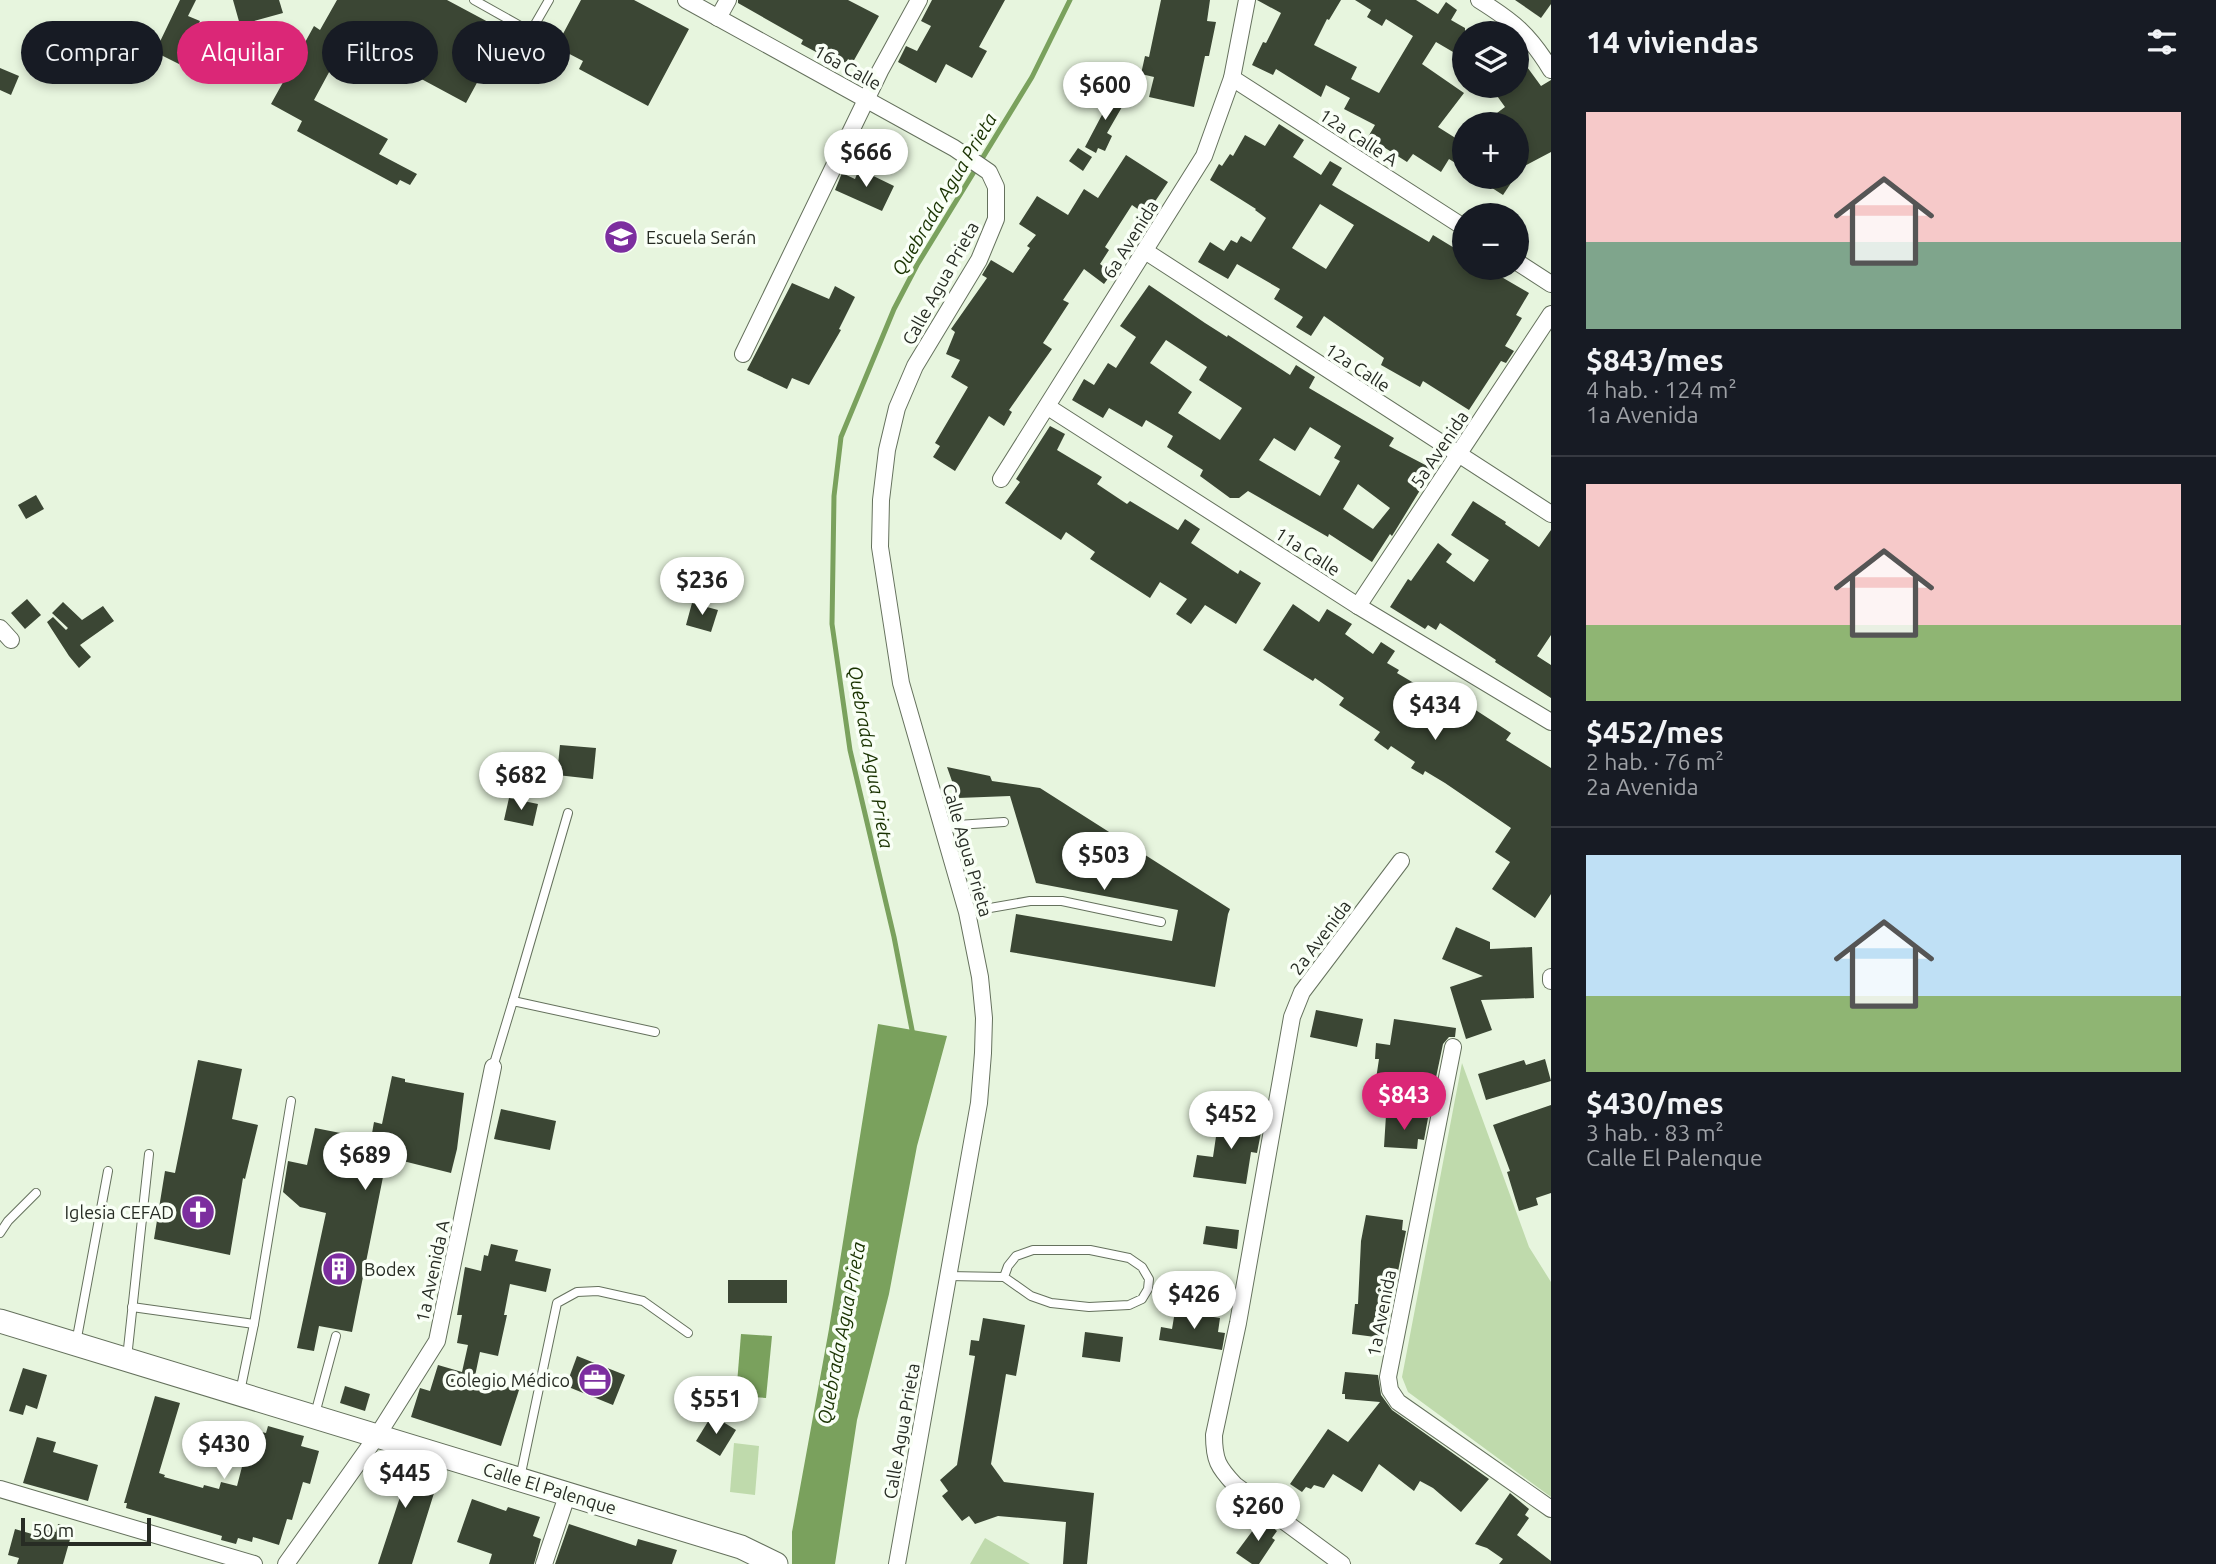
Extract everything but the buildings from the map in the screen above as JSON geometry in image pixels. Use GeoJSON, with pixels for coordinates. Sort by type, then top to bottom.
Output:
{"type":"FeatureCollection","features":[{"type":"Feature","properties":{"kind":"street","name":"16a Calle"},"geometry":{"type":"LineString","coordinates":[[686,0],[954,148],[989,172]]}},
{"type":"Feature","properties":{"kind":"street"},"geometry":{"type":"LineString","coordinates":[[718,18],[728,0]]}},
{"type":"Feature","properties":{"kind":"street"},"geometry":{"type":"LineString","coordinates":[[743,354],[866,99],[919,0]]}},
{"type":"Feature","properties":{"kind":"street","name":"6a Avenida"},"geometry":{"type":"LineString","coordinates":[[1001,479],[1204,156],[1232,78],[1247,0]]}},
{"type":"Feature","properties":{"kind":"street"},"geometry":{"type":"LineString","coordinates":[[1479,0],[1521,29],[1535,43],[1551,70]]}},
{"type":"Feature","properties":{"kind":"street","name":"12a Calle A"},"geometry":{"type":"LineString","coordinates":[[1232,78],[1452,220]]}},
{"type":"Feature","properties":{"kind":"street","name":"Calle Agua Prieta"},"geometry":{"type":"LineString","coordinates":[[897,1564],[979,1103],[984,1018],[980,977],[967,912],[901,683],[880,547],[881,500],[887,450],[897,408],[915,366],[979,260],[996,219],[996,187],[989,172]]}},
{"type":"Feature","properties":{"kind":"street","name":"12a Calle"},"geometry":{"type":"LineString","coordinates":[[1145,251],[1551,514]]}},
{"type":"Feature","properties":{"kind":"street"},"geometry":{"type":"LineString","coordinates":[[1529,270],[1551,284]]}},
{"type":"Feature","properties":{"kind":"street","name":"5a Avenida"},"geometry":{"type":"LineString","coordinates":[[1358,606],[1551,314]]}},
{"type":"Feature","properties":{"kind":"street","name":"11a Calle"},"geometry":{"type":"LineString","coordinates":[[1048,407],[1358,606],[1551,722]]}},
{"type":"Feature","properties":{"kind":"street","name":"2a Avenida"},"geometry":{"type":"LineString","coordinates":[[1342,1564],[1228,1478],[1214,1454],[1214,1435],[1238,1323],[1292,1017],[1302,992],[1401,861]]}},
{"type":"Feature","properties":{"kind":"street","name":"1a Avenida"},"geometry":{"type":"LineString","coordinates":[[1453,1047],[1388,1377],[1390,1390],[1398,1402],[1551,1509]]}},
{"type":"Feature","properties":{"kind":"street","name":"1a Avenida A"},"geometry":{"type":"LineString","coordinates":[[286,1564],[377,1436],[437,1341],[493,1067]]}},
{"type":"Feature","properties":{"kind":"street","name":"Calle El Palenque"},"geometry":{"type":"LineString","coordinates":[[0,1321],[741,1547],[765,1562]]}},
{"type":"Feature","properties":{"kind":"street"},"geometry":{"type":"LineString","coordinates":[[0,1489],[254,1564]]}},
{"type":"Feature","properties":{"kind":"street"},"geometry":{"type":"LineString","coordinates":[[544,1564],[568,1493]]}},
{"type":"Feature","properties":{"kind":"lane"},"geometry":{"type":"LineString","coordinates":[[474,0],[524,29],[534,26],[549,0]]}},
{"type":"Feature","properties":{"kind":"lane"},"geometry":{"type":"LineString","coordinates":[[493,1067],[568,813]]}},
{"type":"Feature","properties":{"kind":"lane"},"geometry":{"type":"LineString","coordinates":[[941,826],[1004,822]]}},
{"type":"Feature","properties":{"kind":"lane"},"geometry":{"type":"LineString","coordinates":[[967,912],[1030,901],[1062,901],[1161,922]]}},
{"type":"Feature","properties":{"kind":"lane"},"geometry":{"type":"LineString","coordinates":[[513,1001],[655,1032]]}},
{"type":"Feature","properties":{"kind":"lane"},"geometry":{"type":"LineString","coordinates":[[240,1395],[292,1101]]}},
{"type":"Feature","properties":{"kind":"lane"},"geometry":{"type":"LineString","coordinates":[[127,1358],[149,1154]]}},
{"type":"Feature","properties":{"kind":"lane"},"geometry":{"type":"LineString","coordinates":[[76,1343],[108,1171]]}},
{"type":"Feature","properties":{"kind":"lane"},"geometry":{"type":"LineString","coordinates":[[0,1233],[36,1193]]}},
{"type":"Feature","properties":{"kind":"lane"},"geometry":{"type":"LineString","coordinates":[[948,1276],[1004,1277],[1031,1296],[1051,1303],[1078,1306],[1129,1305],[1142,1299],[1148,1289],[1149,1279],[1142,1267],[1129,1258],[1090,1250],[1033,1250],[1016,1256],[1007,1266],[1004,1277]]}},
{"type":"Feature","properties":{"kind":"lane"},"geometry":{"type":"LineString","coordinates":[[520,1478],[557,1303],[577,1292],[598,1292],[643,1301],[688,1333]]}},
{"type":"Feature","properties":{"kind":"lane"},"geometry":{"type":"LineString","coordinates":[[132,1307],[254,1324]]}},
{"type":"Feature","properties":{"kind":"lane"},"geometry":{"type":"LineString","coordinates":[[314,1416],[336,1336]]}},
{"type":"Feature","properties":{"kind":"shaded area"},"geometry":{"type":"Polygon","coordinates":[[[1462,1063],[1529,1247],[1551,1282],[1551,1497],[1408,1392],[1402,1377],[1462,1063]]]}},
{"type":"Feature","properties":{"kind":"shaded area"},"geometry":{"type":"Polygon","coordinates":[[[734,1443],[759,1446],[755,1495],[730,1492],[734,1443]]]}},
{"type":"Feature","properties":{"kind":"shaded area"},"geometry":{"type":"Polygon","coordinates":[[[985,1538],[1030,1564],[970,1564],[985,1538]]]}},
{"type":"Feature","properties":{"kind":"water"},"geometry":{"type":"Polygon","coordinates":[[[878,1024],[947,1036],[917,1146],[889,1294],[857,1420],[835,1564],[792,1564],[792,1532],[829,1329],[878,1024]]]}},
{"type":"Feature","properties":{"kind":"water"},"geometry":{"type":"Polygon","coordinates":[[[741,1334],[772,1336],[766,1398],[736,1396],[741,1334]]]}},
{"type":"Feature","properties":{"kind":"waterway","name":"Quebrada Agua Prieta"},"geometry":{"type":"LineString","coordinates":[[913,1035],[894,937],[850,750],[832,624],[834,496],[841,437],[894,309],[917,265],[1032,77],[1070,0]]}},
{"type":"Feature","properties":{"kind":"place","name":"Escuela Serán"},"geometry":{"type":"Point","coordinates":[621,237]}},
{"type":"Feature","properties":{"kind":"place","name":"Iglesia CEFAD"},"geometry":{"type":"Point","coordinates":[198,1212]}},
{"type":"Feature","properties":{"kind":"place","name":"Bodex"},"geometry":{"type":"Point","coordinates":[339,1269]}},
{"type":"Feature","properties":{"kind":"place","name":"Colegio Médico"},"geometry":{"type":"Point","coordinates":[595,1380]}}]}
